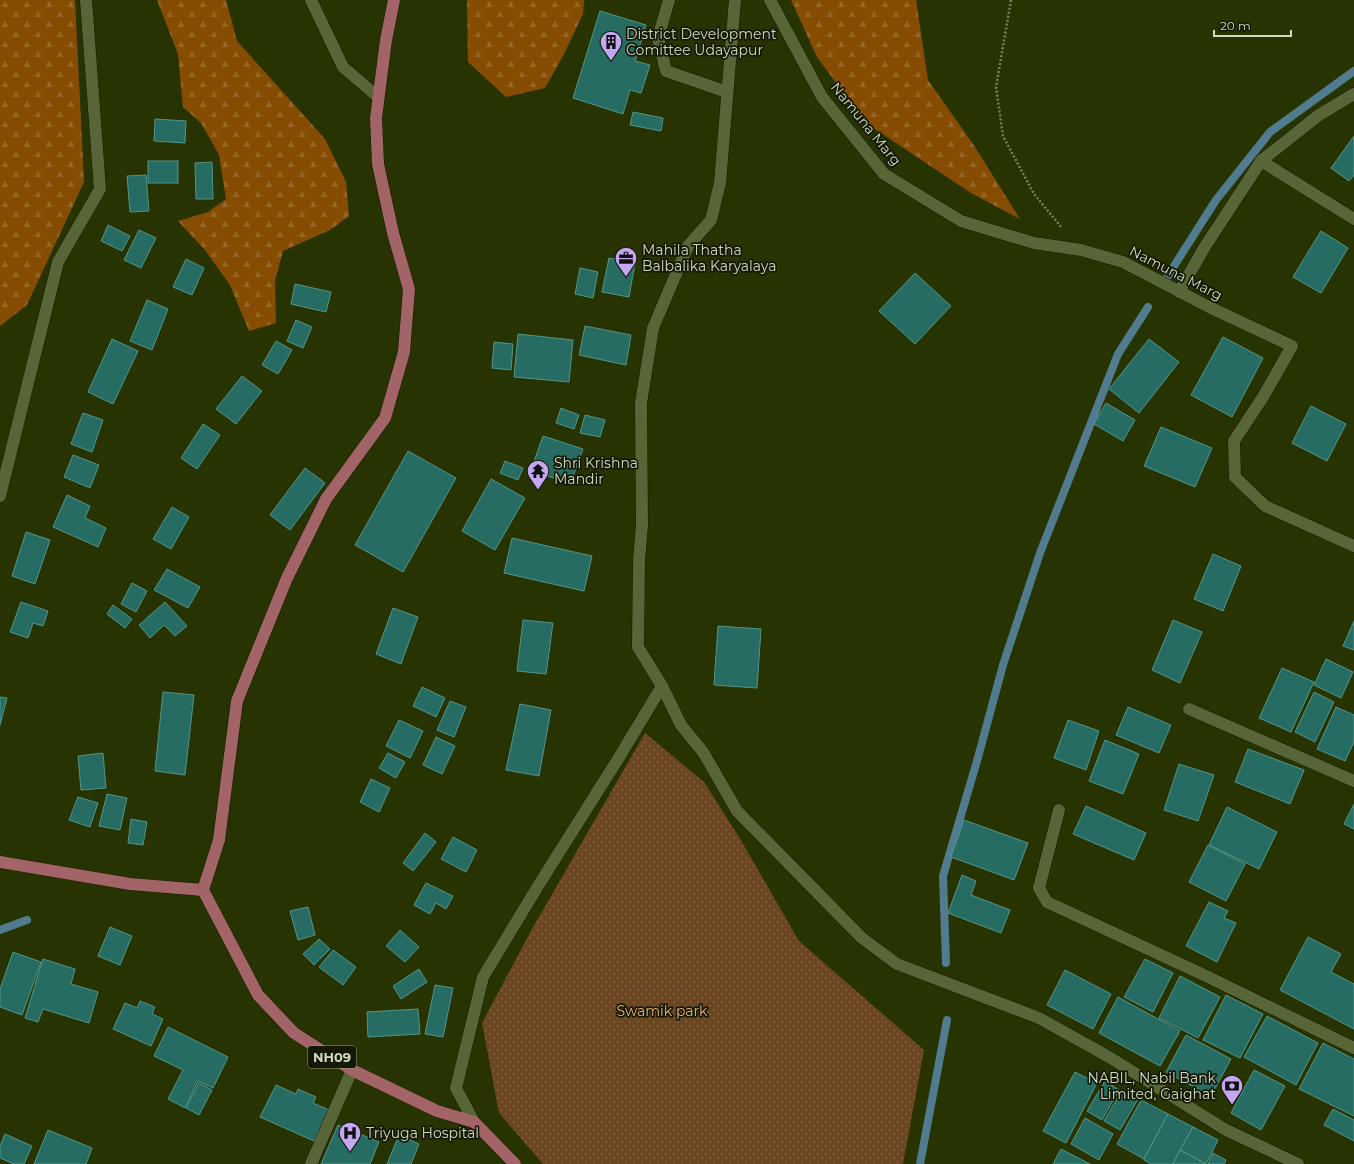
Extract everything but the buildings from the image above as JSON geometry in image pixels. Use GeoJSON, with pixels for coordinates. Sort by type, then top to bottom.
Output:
{"type":"FeatureCollection","features":[{"type":"Feature","properties":{"kind":"main road"},"geometry":{"type":"LineString","coordinates":[[0,862],[130,884],[203,890],[219,840],[237,701],[287,578],[326,499],[385,418],[404,352],[409,289],[393,233],[378,164],[376,118],[386,40],[394,0]]}},
{"type":"Feature","properties":{"kind":"main road","name":"NH09"},"geometry":{"type":"LineString","coordinates":[[203,890],[258,995],[294,1033],[352,1070],[437,1112],[474,1122]]}},
{"type":"Feature","properties":{"kind":"main road"},"geometry":{"type":"LineString","coordinates":[[474,1122],[515,1164]]}},
{"type":"Feature","properties":{"kind":"street"},"geometry":{"type":"LineString","coordinates":[[0,496],[58,262],[100,189],[86,0]]}},
{"type":"Feature","properties":{"kind":"street"},"geometry":{"type":"LineString","coordinates":[[311,0],[343,67],[378,97]]}},
{"type":"Feature","properties":{"kind":"street"},"geometry":{"type":"LineString","coordinates":[[669,0],[658,38],[666,71],[727,92]]}},
{"type":"Feature","properties":{"kind":"street"},"geometry":{"type":"LineString","coordinates":[[735,0],[720,183],[711,220],[688,246],[653,328],[641,403],[642,525],[639,560],[638,646],[662,686],[681,725],[703,752],[737,811],[862,938],[897,964],[1039,1018],[1110,1058],[1226,1130],[1298,1164]]}},
{"type":"Feature","properties":{"kind":"street","name":"Namuna Marg"},"geometry":{"type":"LineString","coordinates":[[770,0],[822,97],[884,174],[961,221],[1034,243],[1081,250],[1123,262],[1179,292],[1292,346],[1263,397],[1234,441],[1235,477],[1265,506],[1354,546]]}},
{"type":"Feature","properties":{"kind":"street"},"geometry":{"type":"LineString","coordinates":[[1179,292],[1204,248],[1261,161],[1320,115],[1354,94]]}},
{"type":"Feature","properties":{"kind":"street"},"geometry":{"type":"LineString","coordinates":[[1261,161],[1354,219]]}},
{"type":"Feature","properties":{"kind":"street"},"geometry":{"type":"LineString","coordinates":[[474,1122],[456,1088],[483,977],[662,686]]}},
{"type":"Feature","properties":{"kind":"street"},"geometry":{"type":"LineString","coordinates":[[1190,709],[1354,782]]}},
{"type":"Feature","properties":{"kind":"street"},"geometry":{"type":"LineString","coordinates":[[1060,810],[1039,888],[1047,902],[1197,971],[1354,1048]]}},
{"type":"Feature","properties":{"kind":"street"},"geometry":{"type":"LineString","coordinates":[[311,1164],[352,1070]]}},
{"type":"Feature","properties":{"kind":"path"},"geometry":{"type":"LineString","coordinates":[[1011,0],[996,87],[1003,136],[1034,194],[1081,250]]}},
{"type":"Feature","properties":{"kind":"green space"},"geometry":{"type":"Polygon","coordinates":[[[0,0],[75,0],[84,182],[27,305],[0,326],[0,0]]]}},
{"type":"Feature","properties":{"kind":"green space"},"geometry":{"type":"Polygon","coordinates":[[[157,0],[226,0],[237,41],[325,139],[346,182],[349,216],[330,230],[283,251],[275,281],[276,323],[249,331],[230,285],[205,250],[178,221],[208,212],[226,199],[219,155],[201,123],[183,107],[178,54],[157,0]]]}},
{"type":"Feature","properties":{"kind":"green space"},"geometry":{"type":"Polygon","coordinates":[[[467,0],[584,0],[583,14],[563,56],[545,88],[506,97],[468,62],[467,0]]]}},
{"type":"Feature","properties":{"kind":"green space"},"geometry":{"type":"Polygon","coordinates":[[[791,0],[916,0],[928,80],[975,147],[1020,219],[971,193],[866,123],[817,57],[791,0]]]}},
{"type":"Feature","properties":{"kind":"green space","name":"Swamik park"},"geometry":{"type":"Polygon","coordinates":[[[645,733],[704,782],[739,837],[799,941],[924,1050],[903,1164],[543,1164],[499,1113],[482,1023],[532,929],[645,733]]]}},
{"type":"Feature","properties":{"kind":"waterway"},"geometry":{"type":"LineString","coordinates":[[1167,277],[1216,200],[1270,132],[1354,71]]}},
{"type":"Feature","properties":{"kind":"waterway"},"geometry":{"type":"LineString","coordinates":[[946,963],[943,876],[977,761],[1003,665],[1040,553],[1118,354],[1148,307]]}},
{"type":"Feature","properties":{"kind":"waterway"},"geometry":{"type":"LineString","coordinates":[[0,930],[27,920]]}},
{"type":"Feature","properties":{"kind":"waterway"},"geometry":{"type":"LineString","coordinates":[[920,1164],[947,1020]]}},
{"type":"Feature","properties":{"kind":"place","name":"District Development Comittee Udayapur"},"geometry":{"type":"Point","coordinates":[611,62]}},
{"type":"Feature","properties":{"kind":"place","name":"Mahila Thatha Balbalika Karyalaya"},"geometry":{"type":"Point","coordinates":[626,278]}},
{"type":"Feature","properties":{"kind":"place","name":"Shri Krishna Mandir"},"geometry":{"type":"Point","coordinates":[538,490]}},
{"type":"Feature","properties":{"kind":"place","name":"NABIL, Nabil Bank Limited, Gaighat"},"geometry":{"type":"Point","coordinates":[1232,1106]}},
{"type":"Feature","properties":{"kind":"place","name":"Triyuga Hospital"},"geometry":{"type":"Point","coordinates":[350,1152]}}]}
